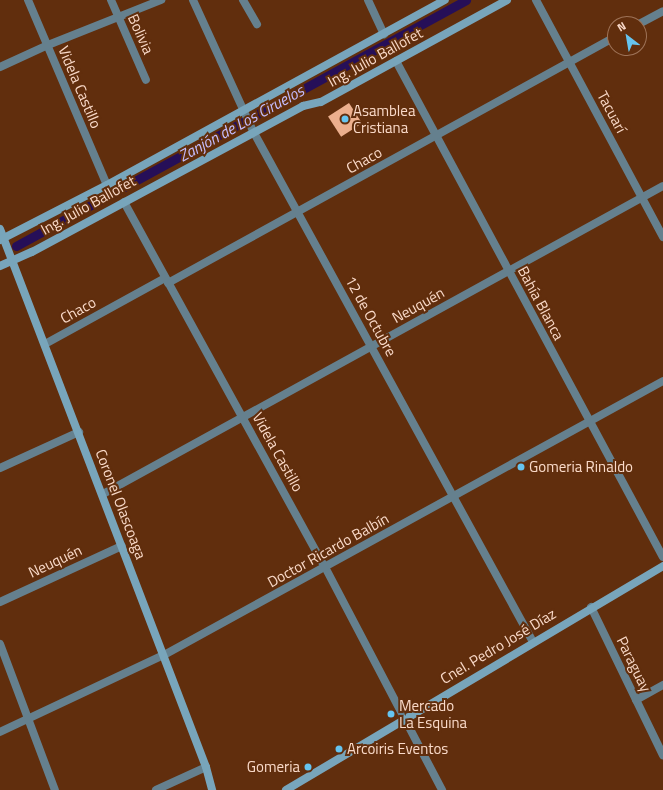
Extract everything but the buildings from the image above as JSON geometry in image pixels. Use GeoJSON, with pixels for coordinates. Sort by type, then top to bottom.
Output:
{"type":"FeatureCollection","features":[{"type":"Feature","properties":{"kind":"street","name":"Videla Castillo"},"geometry":{"type":"LineString","coordinates":[[28,0],[107,185]]}},
{"type":"Feature","properties":{"kind":"street","name":"Bolivia"},"geometry":{"type":"LineString","coordinates":[[111,0],[146,80]]}},
{"type":"Feature","properties":{"kind":"street"},"geometry":{"type":"LineString","coordinates":[[0,67],[48,45],[119,19],[161,0]]}},
{"type":"Feature","properties":{"kind":"street","name":"12 de Octubre"},"geometry":{"type":"LineString","coordinates":[[193,0],[244,113],[533,642]]}},
{"type":"Feature","properties":{"kind":"street"},"geometry":{"type":"LineString","coordinates":[[243,0],[257,24]]}},
{"type":"Feature","properties":{"kind":"street"},"geometry":{"type":"LineString","coordinates":[[368,0],[384,34]]}},
{"type":"Feature","properties":{"kind":"street","name":"Ing. Julio Ballofet"},"geometry":{"type":"LineString","coordinates":[[2,239],[244,113],[445,0]]}},
{"type":"Feature","properties":{"kind":"street","name":"Ing. Julio Ballofet"},"geometry":{"type":"LineString","coordinates":[[0,266],[14,261],[124,202],[252,128],[303,106],[321,102],[507,0]]}},
{"type":"Feature","properties":{"kind":"street","name":"Tacuarí"},"geometry":{"type":"LineString","coordinates":[[536,0],[663,237]]}},
{"type":"Feature","properties":{"kind":"street"},"geometry":{"type":"LineString","coordinates":[[647,20],[663,11]]}},
{"type":"Feature","properties":{"kind":"street","name":"Chaco"},"geometry":{"type":"LineString","coordinates":[[45,344],[298,212],[607,42]]}},
{"type":"Feature","properties":{"kind":"street","name":"Bahía Blanca"},"geometry":{"type":"LineString","coordinates":[[396,61],[663,557]]}},
{"type":"Feature","properties":{"kind":"street","name":"Neuquén"},"geometry":{"type":"LineString","coordinates":[[103,494],[663,186]]}},
{"type":"Feature","properties":{"kind":"street","name":"Videla Castillo"},"geometry":{"type":"LineString","coordinates":[[124,202],[325,567],[442,790]]}},
{"type":"Feature","properties":{"kind":"street","name":"Coronel Olascoaga"},"geometry":{"type":"LineString","coordinates":[[0,229],[2,239],[14,261],[164,654],[206,766],[212,790]]}},
{"type":"Feature","properties":{"kind":"street","name":"Doctor Ricardo Balbín"},"geometry":{"type":"LineString","coordinates":[[0,732],[164,654],[454,497],[663,381]]}},
{"type":"Feature","properties":{"kind":"street"},"geometry":{"type":"LineString","coordinates":[[0,468],[79,432]]}},
{"type":"Feature","properties":{"kind":"street","name":"Neuquén"},"geometry":{"type":"LineString","coordinates":[[0,602],[122,546]]}},
{"type":"Feature","properties":{"kind":"street","name":"Cnel. Pedro José Díaz"},"geometry":{"type":"LineString","coordinates":[[286,790],[591,607],[663,566]]}},
{"type":"Feature","properties":{"kind":"street","name":"Paraguay"},"geometry":{"type":"LineString","coordinates":[[591,607],[663,755]]}},
{"type":"Feature","properties":{"kind":"street"},"geometry":{"type":"LineString","coordinates":[[0,644],[55,790]]}},
{"type":"Feature","properties":{"kind":"street"},"geometry":{"type":"LineString","coordinates":[[636,700],[663,685]]}},
{"type":"Feature","properties":{"kind":"street"},"geometry":{"type":"LineString","coordinates":[[156,790],[206,766]]}},
{"type":"Feature","properties":{"kind":"waterway","name":"Zanjón de Los Ciruelos"},"geometry":{"type":"LineString","coordinates":[[16,246],[466,0]]}},
{"type":"Feature","properties":{"kind":"place","name":"Asamblea Cristiana"},"geometry":{"type":"Point","coordinates":[345,119]}},
{"type":"Feature","properties":{"kind":"place","name":"Gomeria Rinaldo"},"geometry":{"type":"Point","coordinates":[521,467]}},
{"type":"Feature","properties":{"kind":"place","name":"Mercado La Esquina"},"geometry":{"type":"Point","coordinates":[391,714]}},
{"type":"Feature","properties":{"kind":"place","name":"Arcoiris Eventos"},"geometry":{"type":"Point","coordinates":[339,749]}},
{"type":"Feature","properties":{"kind":"place","name":"Gomeria"},"geometry":{"type":"Point","coordinates":[308,767]}}]}
